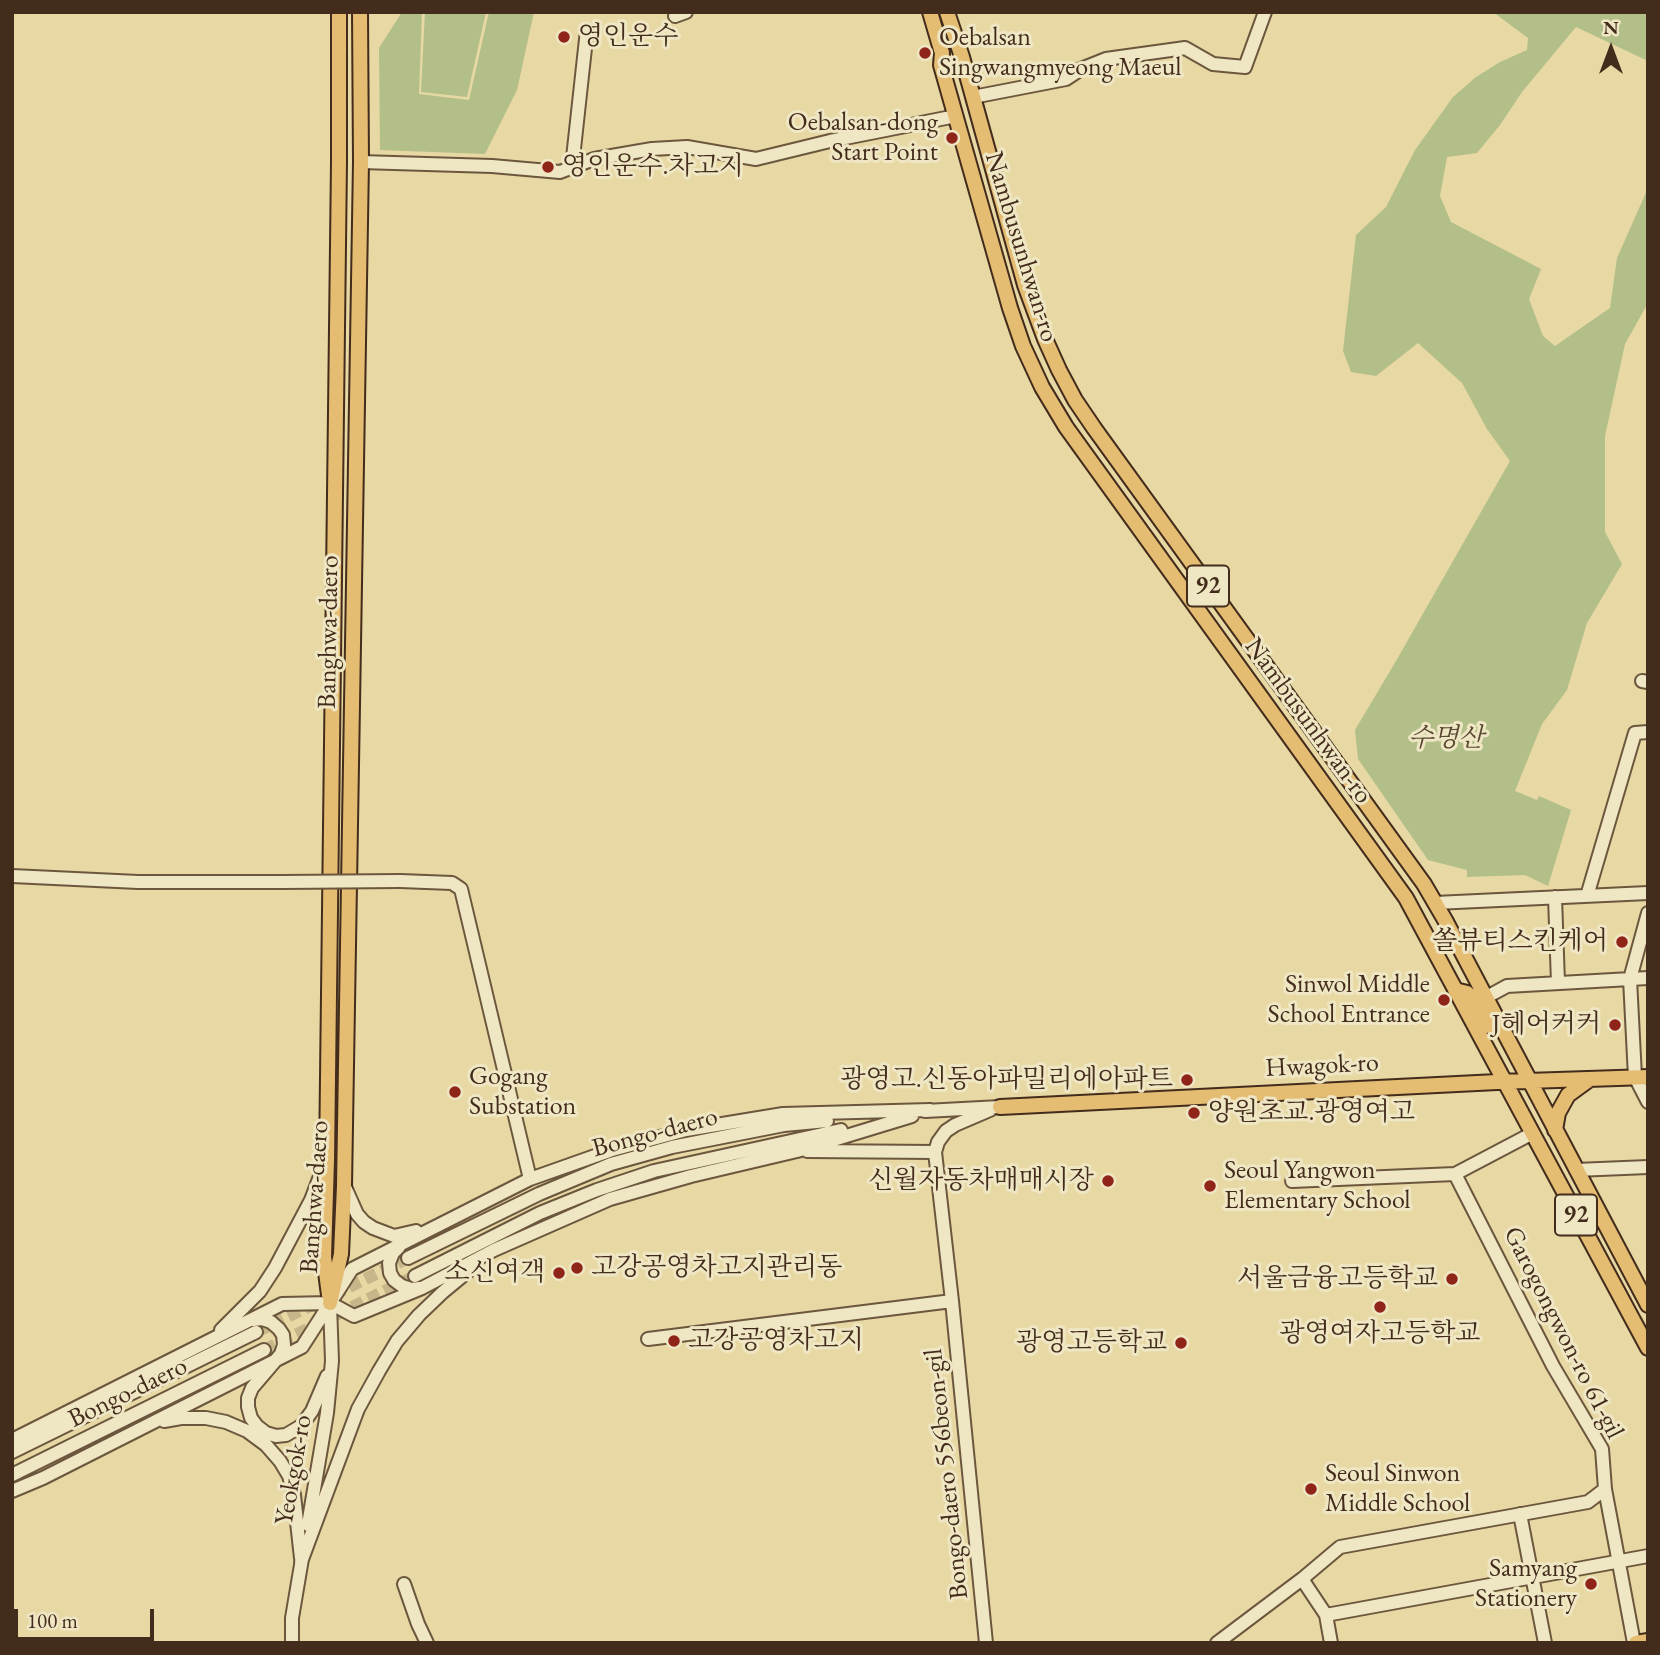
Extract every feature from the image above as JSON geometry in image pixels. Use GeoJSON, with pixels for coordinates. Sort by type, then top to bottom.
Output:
{"type":"FeatureCollection","features":[{"type":"Feature","properties":{"kind":"main road","name":"Banghwa-daero"},"geometry":{"type":"LineString","coordinates":[[330,1303],[324,1256],[339,12]]}},
{"type":"Feature","properties":{"kind":"main road","name":"Banghwa-daero"},"geometry":{"type":"LineString","coordinates":[[330,1303],[341,1254],[344,1186],[361,162],[360,12]]}},
{"type":"Feature","properties":{"kind":"main road","name":"Nambusunhwan-ro"},"geometry":{"type":"LineString","coordinates":[[920,12],[934,55],[941,65],[1010,308],[1023,346],[1042,387],[1066,427],[1406,898],[1648,1348]]}},
{"type":"Feature","properties":{"kind":"main road","name":"Nambusunhwan-ro"},"geometry":{"type":"LineString","coordinates":[[930,12],[942,54],[941,65]]}},
{"type":"Feature","properties":{"kind":"main road","name":"Nambusunhwan-ro"},"geometry":{"type":"LineString","coordinates":[[950,12],[1025,285],[1045,340],[1075,400],[1424,884],[1648,1305]]}},
{"type":"Feature","properties":{"kind":"main road"},"geometry":{"type":"LineString","coordinates":[[1455,990],[1462,990],[1475,1000],[1489,1026],[1494,1025],[1497,1020]]}},
{"type":"Feature","properties":{"kind":"main road","name":"Hwagok-ro"},"geometry":{"type":"LineString","coordinates":[[1000,1107],[1641,1077]]}},
{"type":"Feature","properties":{"kind":"main road"},"geometry":{"type":"LineString","coordinates":[[1555,1130],[1558,1113],[1568,1095],[1590,1079]]}},
{"type":"Feature","properties":{"kind":"main road"},"geometry":{"type":"LineString","coordinates":[[1533,1136],[1538,1127],[1543,1127],[1558,1149],[1565,1150]]}},
{"type":"Feature","properties":{"kind":"main road"},"geometry":{"type":"LineString","coordinates":[[1635,1643],[1648,1641]]}},
{"type":"Feature","properties":{"kind":"street"},"geometry":{"type":"LineString","coordinates":[[973,97],[1066,79],[1081,69],[1106,59],[1185,48],[1213,64],[1245,66],[1265,12]]}},
{"type":"Feature","properties":{"kind":"street"},"geometry":{"type":"LineString","coordinates":[[572,167],[587,30]]}},
{"type":"Feature","properties":{"kind":"street"},"geometry":{"type":"LineString","coordinates":[[361,162],[492,166],[560,172],[594,159],[652,149],[687,147],[756,159],[956,116]]}},
{"type":"Feature","properties":{"kind":"street"},"geometry":{"type":"LineString","coordinates":[[1587,896],[1635,733],[1648,732]]}},
{"type":"Feature","properties":{"kind":"street"},"geometry":{"type":"LineString","coordinates":[[12,876],[138,882],[452,883],[461,889],[530,1179]]}},
{"type":"Feature","properties":{"kind":"street"},"geometry":{"type":"LineString","coordinates":[[1435,903],[1648,893]]}},
{"type":"Feature","properties":{"kind":"street"},"geometry":{"type":"LineString","coordinates":[[1555,897],[1558,983]]}},
{"type":"Feature","properties":{"kind":"street"},"geometry":{"type":"LineString","coordinates":[[1648,914],[1630,979],[1641,1077],[1648,1102]]}},
{"type":"Feature","properties":{"kind":"street"},"geometry":{"type":"LineString","coordinates":[[1485,998],[1507,986],[1648,978]]}},
{"type":"Feature","properties":{"kind":"street"},"geometry":{"type":"LineString","coordinates":[[797,1151],[935,1152],[946,1131],[1000,1107]]}},
{"type":"Feature","properties":{"kind":"street","name":"Bongo-daero"},"geometry":{"type":"LineString","coordinates":[[408,1258],[539,1194],[611,1164],[672,1147],[785,1125],[1000,1107]]}},
{"type":"Feature","properties":{"kind":"street"},"geometry":{"type":"LineString","coordinates":[[12,1491],[152,1424],[302,1347],[352,1269],[530,1179],[612,1150],[687,1130],[783,1114],[930,1111]]}},
{"type":"Feature","properties":{"kind":"street"},"geometry":{"type":"LineString","coordinates":[[12,1440],[214,1338],[253,1326],[282,1304],[330,1303],[354,1316],[422,1288],[494,1250],[610,1199],[691,1176],[797,1151],[930,1111]]}},
{"type":"Feature","properties":{"kind":"street","name":"Bongo-daero"},"geometry":{"type":"LineString","coordinates":[[415,1276],[540,1213],[654,1171],[930,1111]]}},
{"type":"Feature","properties":{"kind":"street"},"geometry":{"type":"LineString","coordinates":[[1292,1181],[1455,1174],[1533,1136]]}},
{"type":"Feature","properties":{"kind":"street","name":"Bongo-daero 556beon-gil"},"geometry":{"type":"LineString","coordinates":[[935,1152],[986,1643]]}},
{"type":"Feature","properties":{"kind":"street"},"geometry":{"type":"LineString","coordinates":[[214,1338],[260,1290],[275,1268],[311,1200],[327,1160]]}},
{"type":"Feature","properties":{"kind":"street"},"geometry":{"type":"LineString","coordinates":[[1576,1170],[1648,1167]]}},
{"type":"Feature","properties":{"kind":"street","name":"Garogongwon-ro 61-gil"},"geometry":{"type":"LineString","coordinates":[[1455,1174],[1553,1366],[1602,1448],[1605,1489],[1635,1643]]}},
{"type":"Feature","properties":{"kind":"street"},"geometry":{"type":"LineString","coordinates":[[344,1186],[364,1223],[383,1233],[394,1236],[434,1227]]}},
{"type":"Feature","properties":{"kind":"street"},"geometry":{"type":"LineString","coordinates":[[401,1244],[389,1263],[390,1273],[402,1286],[422,1288]]}},
{"type":"Feature","properties":{"kind":"street"},"geometry":{"type":"LineString","coordinates":[[301,1562],[358,1409],[397,1341],[443,1292],[494,1250]]}},
{"type":"Feature","properties":{"kind":"street"},"geometry":{"type":"LineString","coordinates":[[648,1339],[952,1301]]}},
{"type":"Feature","properties":{"kind":"street","name":"Yeokgok-ro"},"geometry":{"type":"LineString","coordinates":[[292,1643],[292,1618],[327,1413],[332,1361],[330,1303]]}},
{"type":"Feature","properties":{"kind":"street"},"geometry":{"type":"LineString","coordinates":[[253,1326],[262,1319],[271,1322],[283,1335],[281,1354],[252,1388],[248,1398],[251,1418],[266,1433],[286,1435],[294,1432],[306,1420],[332,1361]]}},
{"type":"Feature","properties":{"kind":"street","name":"Bongo-daero"},"geometry":{"type":"LineString","coordinates":[[12,1452],[253,1326]]}},
{"type":"Feature","properties":{"kind":"street","name":"Bongo-daero"},"geometry":{"type":"LineString","coordinates":[[12,1475],[264,1350]]}},
{"type":"Feature","properties":{"kind":"street"},"geometry":{"type":"LineString","coordinates":[[152,1424],[181,1418],[206,1418],[236,1426],[266,1445],[289,1476],[294,1495],[301,1562]]}},
{"type":"Feature","properties":{"kind":"street"},"geometry":{"type":"LineString","coordinates":[[1217,1643],[1340,1547],[1588,1502],[1605,1489]]}},
{"type":"Feature","properties":{"kind":"street"},"geometry":{"type":"LineString","coordinates":[[1520,1514],[1545,1643]]}},
{"type":"Feature","properties":{"kind":"street"},"geometry":{"type":"LineString","coordinates":[[1325,1615],[1648,1556]]}},
{"type":"Feature","properties":{"kind":"street"},"geometry":{"type":"LineString","coordinates":[[1302,1579],[1325,1615],[1331,1643]]}},
{"type":"Feature","properties":{"kind":"street"},"geometry":{"type":"LineString","coordinates":[[404,1584],[427,1643]]}},
{"type":"Feature","properties":{"kind":"green space"},"geometry":{"type":"Polygon","coordinates":[[[402,12],[422,12],[419,94],[469,100],[489,12],[534,12],[517,90],[485,154],[380,150],[379,48],[402,12]]]}},
{"type":"Feature","properties":{"kind":"green space"},"geometry":{"type":"Polygon","coordinates":[[[425,12],[486,12],[467,97],[421,92],[425,12]]]}},
{"type":"Feature","properties":{"kind":"green space","name":"수명산"},"geometry":{"type":"Polygon","coordinates":[[[1493,12],[1648,12],[1648,61],[1576,27],[1522,92],[1477,153],[1447,157],[1440,196],[1451,222],[1541,269],[1529,299],[1543,336],[1555,346],[1610,308],[1617,258],[1648,188],[1648,303],[1625,344],[1605,436],[1605,532],[1622,564],[1587,623],[1567,690],[1542,724],[1515,791],[1537,800],[1539,796],[1571,810],[1548,886],[1525,875],[1467,877],[1467,870],[1428,860],[1358,759],[1355,730],[1510,461],[1487,429],[1462,383],[1418,343],[1376,376],[1351,372],[1343,351],[1356,235],[1386,207],[1415,150],[1453,97],[1476,77],[1527,50],[1528,38],[1493,12]]]}},
{"type":"Feature","properties":{"kind":"tunnel"},"geometry":{"type":"LineString","coordinates":[[333,1295],[408,1258]]}},
{"type":"Feature","properties":{"kind":"tunnel"},"geometry":{"type":"LineString","coordinates":[[336,1315],[415,1276]]}},
{"type":"Feature","properties":{"kind":"tunnel"},"geometry":{"type":"LineString","coordinates":[[256,1332],[316,1303]]}},
{"type":"Feature","properties":{"kind":"tunnel"},"geometry":{"type":"LineString","coordinates":[[264,1350],[320,1323]]}},
{"type":"Feature","properties":{"kind":"place","name":"영인운수"},"geometry":{"type":"Point","coordinates":[564,37]}},
{"type":"Feature","properties":{"kind":"place","name":"Oebalsan Singwangmyeong Maeul"},"geometry":{"type":"Point","coordinates":[925,53]}},
{"type":"Feature","properties":{"kind":"place","name":"Oebalsan-dong Start Point"},"geometry":{"type":"Point","coordinates":[952,138]}},
{"type":"Feature","properties":{"kind":"place","name":"영인운수.차고지"},"geometry":{"type":"Point","coordinates":[548,167]}},
{"type":"Feature","properties":{"kind":"place","name":"쏠뷰티스킨케어"},"geometry":{"type":"Point","coordinates":[1622,942]}},
{"type":"Feature","properties":{"kind":"place","name":"Sinwol Middle School Entrance"},"geometry":{"type":"Point","coordinates":[1444,1000]}},
{"type":"Feature","properties":{"kind":"place","name":"J헤어커커"},"geometry":{"type":"Point","coordinates":[1615,1025]}},
{"type":"Feature","properties":{"kind":"place","name":"광영고.신동아파밀리에아파트"},"geometry":{"type":"Point","coordinates":[1187,1080]}},
{"type":"Feature","properties":{"kind":"place","name":"Gogang Substation"},"geometry":{"type":"Point","coordinates":[455,1092]}},
{"type":"Feature","properties":{"kind":"place","name":"양원초교.광영여고"},"geometry":{"type":"Point","coordinates":[1194,1113]}},
{"type":"Feature","properties":{"kind":"place","name":"신월자동차매매시장"},"geometry":{"type":"Point","coordinates":[1108,1181]}},
{"type":"Feature","properties":{"kind":"place","name":"Seoul Yangwon Elementary School"},"geometry":{"type":"Point","coordinates":[1210,1186]}},
{"type":"Feature","properties":{"kind":"place","name":"고강공영차고지관리동"},"geometry":{"type":"Point","coordinates":[577,1268]}},
{"type":"Feature","properties":{"kind":"place","name":"소신여객"},"geometry":{"type":"Point","coordinates":[559,1273]}},
{"type":"Feature","properties":{"kind":"place","name":"서울금융고등학교"},"geometry":{"type":"Point","coordinates":[1452,1279]}},
{"type":"Feature","properties":{"kind":"place","name":"광영여자고등학교"},"geometry":{"type":"Point","coordinates":[1380,1307]}},
{"type":"Feature","properties":{"kind":"place","name":"고강공영차고지"},"geometry":{"type":"Point","coordinates":[674,1341]}},
{"type":"Feature","properties":{"kind":"place","name":"광영고등학교"},"geometry":{"type":"Point","coordinates":[1181,1343]}},
{"type":"Feature","properties":{"kind":"place","name":"Seoul Sinwon Middle School"},"geometry":{"type":"Point","coordinates":[1311,1489]}},
{"type":"Feature","properties":{"kind":"place","name":"Samyang Stationery"},"geometry":{"type":"Point","coordinates":[1591,1584]}}]}
